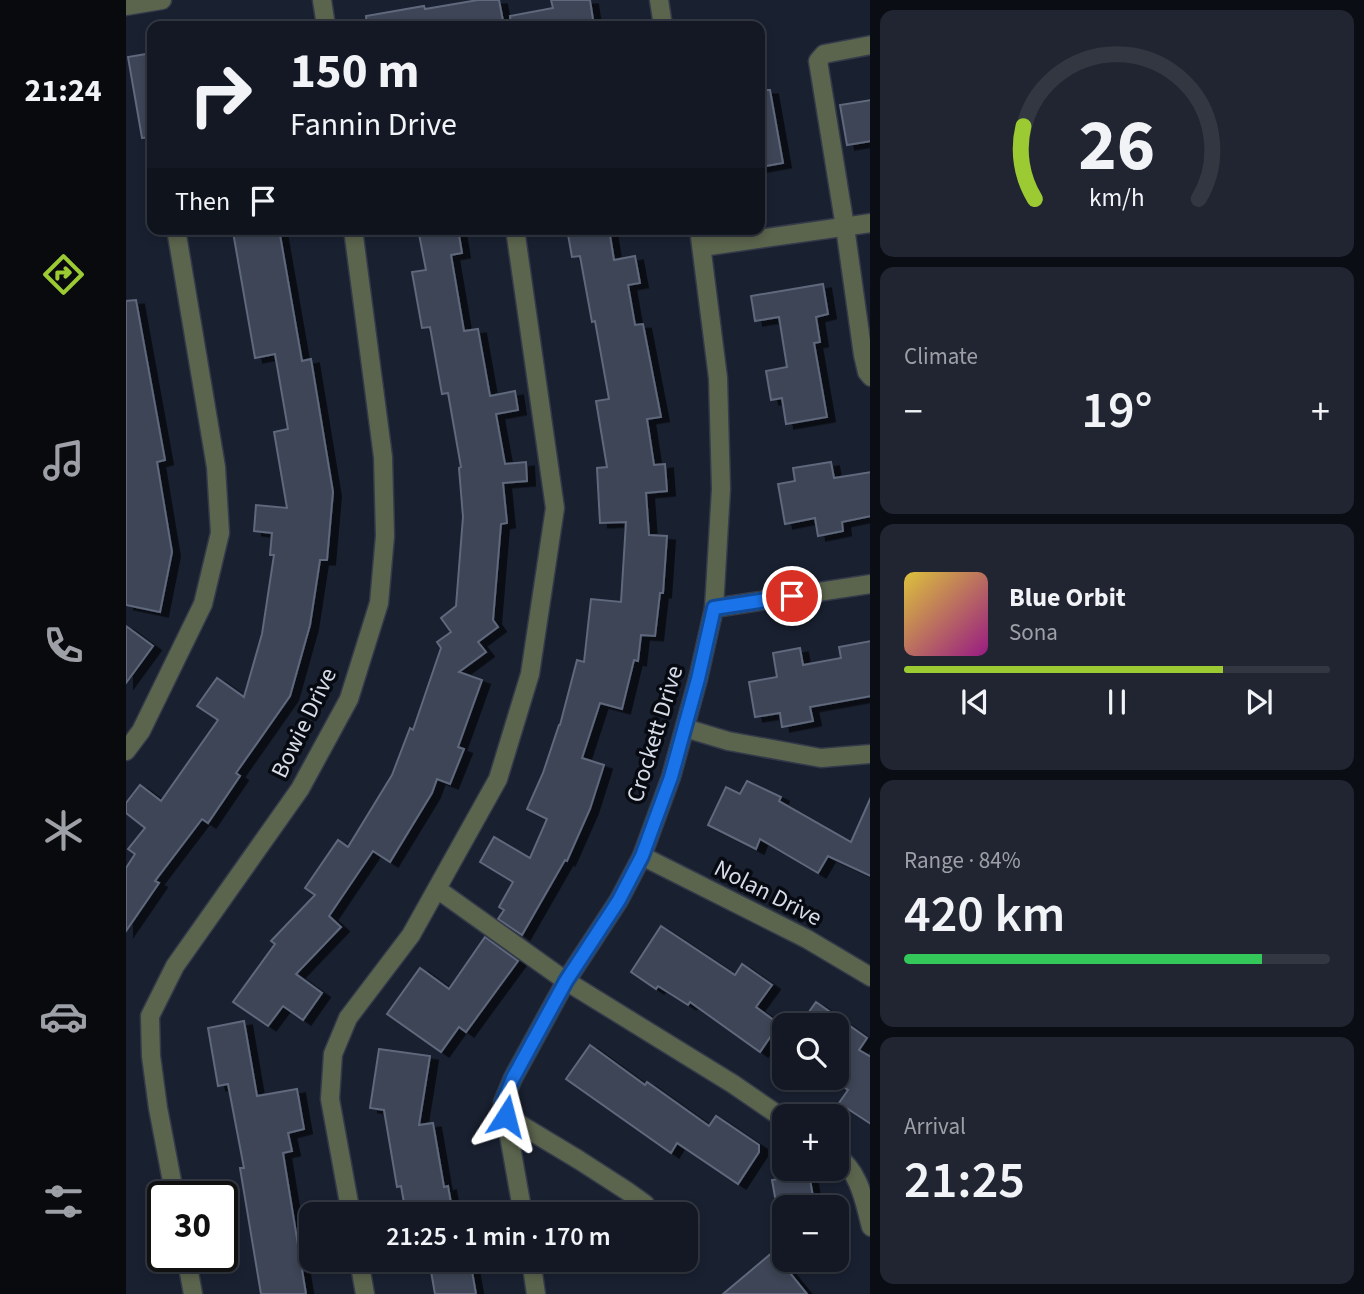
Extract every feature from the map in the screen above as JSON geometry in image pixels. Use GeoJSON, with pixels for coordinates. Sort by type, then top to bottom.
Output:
{"type":"FeatureCollection","features":[{"type":"Feature","properties":{"kind":"street"},"geometry":{"type":"LineString","coordinates":[[126,6],[162,0]]}},
{"type":"Feature","properties":{"kind":"street"},"geometry":{"type":"LineString","coordinates":[[322,0],[325,21]]}},
{"type":"Feature","properties":{"kind":"street"},"geometry":{"type":"LineString","coordinates":[[659,0],[662,21]]}},
{"type":"Feature","properties":{"kind":"street"},"geometry":{"type":"LineString","coordinates":[[870,45],[824,54],[818,61],[863,355],[870,377]]}},
{"type":"Feature","properties":{"kind":"street"},"geometry":{"type":"LineString","coordinates":[[765,233],[870,223]]}},
{"type":"Feature","properties":{"kind":"street"},"geometry":{"type":"LineString","coordinates":[[126,751],[141,732],[203,604],[220,533],[216,467],[177,235]]}},
{"type":"Feature","properties":{"kind":"street","name":"Bowie Drive"},"geometry":{"type":"LineString","coordinates":[[172,1181],[151,1056],[150,1016],[175,966],[300,789],[349,699],[379,603],[385,536],[383,457],[354,235]]}},
{"type":"Feature","properties":{"kind":"street"},"geometry":{"type":"LineString","coordinates":[[349,1202],[330,1099],[333,1054],[348,1018],[411,935],[498,779],[530,674],[555,509],[516,235]]}},
{"type":"Feature","properties":{"kind":"street"},"geometry":{"type":"LineString","coordinates":[[701,238],[740,235]]}},
{"type":"Feature","properties":{"kind":"street","name":"Crockett Drive"},"geometry":{"type":"LineString","coordinates":[[521,1202],[503,1102],[513,1078],[566,981],[619,900],[642,856],[671,777],[714,608],[721,489],[718,378],[701,238]]}},
{"type":"Feature","properties":{"kind":"street"},"geometry":{"type":"LineString","coordinates":[[714,608],[870,584]]}},
{"type":"Feature","properties":{"kind":"street"},"geometry":{"type":"LineString","coordinates":[[685,728],[728,741],[821,758],[870,754]]}},
{"type":"Feature","properties":{"kind":"street","name":"Nolan Drive"},"geometry":{"type":"LineString","coordinates":[[642,856],[807,939],[870,977]]}},
{"type":"Feature","properties":{"kind":"street"},"geometry":{"type":"LineString","coordinates":[[437,889],[566,981],[772,1111]]}},
{"type":"Feature","properties":{"kind":"street"},"geometry":{"type":"LineString","coordinates":[[506,1116],[644,1202]]}},
{"type":"Feature","properties":{"kind":"street"},"geometry":{"type":"LineString","coordinates":[[849,1169],[859,1183],[870,1227]]}},
{"type":"Feature","properties":{"kind":"street"},"geometry":{"type":"LineString","coordinates":[[189,1272],[193,1294]]}},
{"type":"Feature","properties":{"kind":"street"},"geometry":{"type":"LineString","coordinates":[[361,1272],[365,1294]]}},
{"type":"Feature","properties":{"kind":"street"},"geometry":{"type":"LineString","coordinates":[[533,1272],[536,1294]]}},
{"type":"Feature","properties":{"kind":"building"},"geometry":{"type":"Polygon","coordinates":[[[478,0],[499,0],[503,21],[366,21],[366,16],[424,6],[425,9],[478,0]]]}},
{"type":"Feature","properties":{"kind":"building"},"geometry":{"type":"Polygon","coordinates":[[[551,0],[590,0],[593,21],[510,21],[510,16],[553,8],[551,0]]]}},
{"type":"Feature","properties":{"kind":"building"},"geometry":{"type":"Polygon","coordinates":[[[147,54],[147,138],[142,138],[128,57],[147,54]]]}},
{"type":"Feature","properties":{"kind":"building"},"geometry":{"type":"Polygon","coordinates":[[[765,90],[770,90],[783,163],[765,166],[765,90]]]}},
{"type":"Feature","properties":{"kind":"building"},"geometry":{"type":"Polygon","coordinates":[[[870,100],[870,141],[847,145],[840,105],[870,100]]]}},
{"type":"Feature","properties":{"kind":"building"},"geometry":{"type":"Polygon","coordinates":[[[234,235],[280,235],[302,361],[311,359],[333,492],[327,560],[320,560],[310,625],[290,696],[236,773],[240,776],[208,823],[202,819],[155,881],[159,883],[126,931],[126,868],[135,854],[128,849],[145,828],[126,813],[126,803],[140,785],[161,801],[218,720],[197,706],[217,678],[244,697],[262,634],[274,555],[270,555],[272,533],[254,531],[256,505],[287,508],[274,432],[288,429],[275,354],[255,358],[234,235]]]}},
{"type":"Feature","properties":{"kind":"building"},"geometry":{"type":"Polygon","coordinates":[[[419,235],[459,235],[462,253],[451,255],[464,331],[478,329],[490,396],[515,391],[518,410],[496,414],[505,464],[526,462],[527,481],[503,483],[507,523],[501,524],[493,620],[498,627],[478,642],[486,652],[459,672],[482,680],[458,747],[464,749],[450,784],[437,779],[432,793],[390,862],[373,851],[329,916],[341,927],[296,974],[322,993],[303,1020],[283,1006],[268,1026],[233,1002],[275,944],[271,941],[315,895],[305,888],[338,840],[348,847],[392,775],[410,728],[413,730],[441,648],[437,642],[451,632],[441,618],[456,606],[463,517],[461,467],[448,393],[442,394],[430,327],[422,328],[412,272],[426,270],[419,235]]]}},
{"type":"Feature","properties":{"kind":"building"},"geometry":{"type":"Polygon","coordinates":[[[568,235],[610,235],[614,260],[635,256],[640,283],[628,285],[635,325],[643,324],[661,417],[647,419],[654,465],[665,464],[667,491],[646,493],[649,535],[667,536],[663,593],[660,593],[655,636],[641,635],[638,661],[634,660],[622,709],[600,703],[582,758],[604,765],[590,809],[567,861],[565,860],[522,935],[498,919],[504,910],[499,907],[513,882],[480,862],[494,837],[530,858],[547,819],[527,809],[560,725],[577,660],[584,662],[591,599],[621,602],[626,522],[600,523],[597,468],[607,467],[596,401],[609,399],[580,256],[572,257],[568,235]]]}},
{"type":"Feature","properties":{"kind":"building"},"geometry":{"type":"Polygon","coordinates":[[[823,284],[828,314],[816,317],[820,342],[814,343],[827,417],[786,424],[782,398],[771,400],[766,371],[787,367],[779,317],[755,321],[751,296],[823,284]]]}},
{"type":"Feature","properties":{"kind":"building"},"geometry":{"type":"Polygon","coordinates":[[[136,300],[165,460],[157,462],[172,552],[160,612],[126,605],[126,301],[136,300]]]}},
{"type":"Feature","properties":{"kind":"building"},"geometry":{"type":"Polygon","coordinates":[[[831,462],[834,478],[870,472],[870,516],[842,522],[843,531],[818,536],[815,518],[785,524],[778,484],[795,481],[793,468],[831,462]]]}},
{"type":"Feature","properties":{"kind":"building"},"geometry":{"type":"Polygon","coordinates":[[[126,626],[153,646],[126,683],[126,626]]]}},
{"type":"Feature","properties":{"kind":"building"},"geometry":{"type":"Polygon","coordinates":[[[870,641],[870,696],[810,707],[813,721],[782,727],[780,713],[755,717],[749,682],[777,677],[773,653],[800,648],[803,665],[841,658],[839,647],[870,641]]]}},
{"type":"Feature","properties":{"kind":"building"},"geometry":{"type":"Polygon","coordinates":[[[747,781],[781,797],[779,801],[851,842],[870,799],[870,876],[828,856],[818,873],[760,839],[756,849],[708,825],[726,787],[740,794],[747,781]]]}},
{"type":"Feature","properties":{"kind":"building"},"geometry":{"type":"Polygon","coordinates":[[[661,926],[735,975],[742,964],[772,985],[756,1007],[772,1019],[772,1034],[760,1052],[690,1002],[688,1005],[658,986],[656,989],[631,972],[661,926]]]}},
{"type":"Feature","properties":{"kind":"building"},"geometry":{"type":"Polygon","coordinates":[[[485,937],[518,961],[466,1032],[459,1027],[441,1052],[387,1014],[420,968],[449,989],[485,937]]]}},
{"type":"Feature","properties":{"kind":"building"},"geometry":{"type":"Polygon","coordinates":[[[816,1002],[832,1013],[808,1013],[816,1002]]]}},
{"type":"Feature","properties":{"kind":"building"},"geometry":{"type":"Polygon","coordinates":[[[244,1021],[257,1096],[297,1089],[304,1129],[288,1133],[292,1151],[283,1153],[299,1251],[299,1272],[302,1272],[306,1294],[261,1294],[240,1168],[244,1168],[228,1084],[218,1086],[208,1028],[244,1021]]]}},
{"type":"Feature","properties":{"kind":"building"},"geometry":{"type":"Polygon","coordinates":[[[849,1025],[867,1038],[859,1050],[870,1056],[870,1123],[849,1110],[849,1104],[839,1103],[849,1090],[849,1025]]]}},
{"type":"Feature","properties":{"kind":"building"},"geometry":{"type":"Polygon","coordinates":[[[590,1045],[645,1085],[647,1082],[709,1126],[716,1116],[759,1145],[759,1152],[738,1184],[677,1143],[671,1153],[566,1079],[590,1045]]]}},
{"type":"Feature","properties":{"kind":"building"},"geometry":{"type":"Polygon","coordinates":[[[379,1049],[430,1056],[419,1125],[433,1123],[444,1187],[448,1186],[451,1202],[404,1202],[401,1186],[397,1187],[384,1110],[370,1108],[379,1049]]]}},
{"type":"Feature","properties":{"kind":"building"},"geometry":{"type":"Polygon","coordinates":[[[772,1181],[810,1181],[813,1195],[775,1195],[772,1181]]]}},
{"type":"Feature","properties":{"kind":"building"},"geometry":{"type":"Polygon","coordinates":[[[772,1253],[772,1272],[789,1272],[807,1294],[723,1294],[772,1253]]]}},
{"type":"Feature","properties":{"kind":"building"},"geometry":{"type":"Polygon","coordinates":[[[431,1272],[472,1272],[476,1294],[435,1294],[431,1272]]]}},
{"type":"Feature","properties":{"kind":"route"},"geometry":{"type":"LineString","coordinates":[[506,1116],[503,1102],[513,1078],[566,981],[619,900],[642,856],[671,777],[714,608],[792,596]]}}]}
